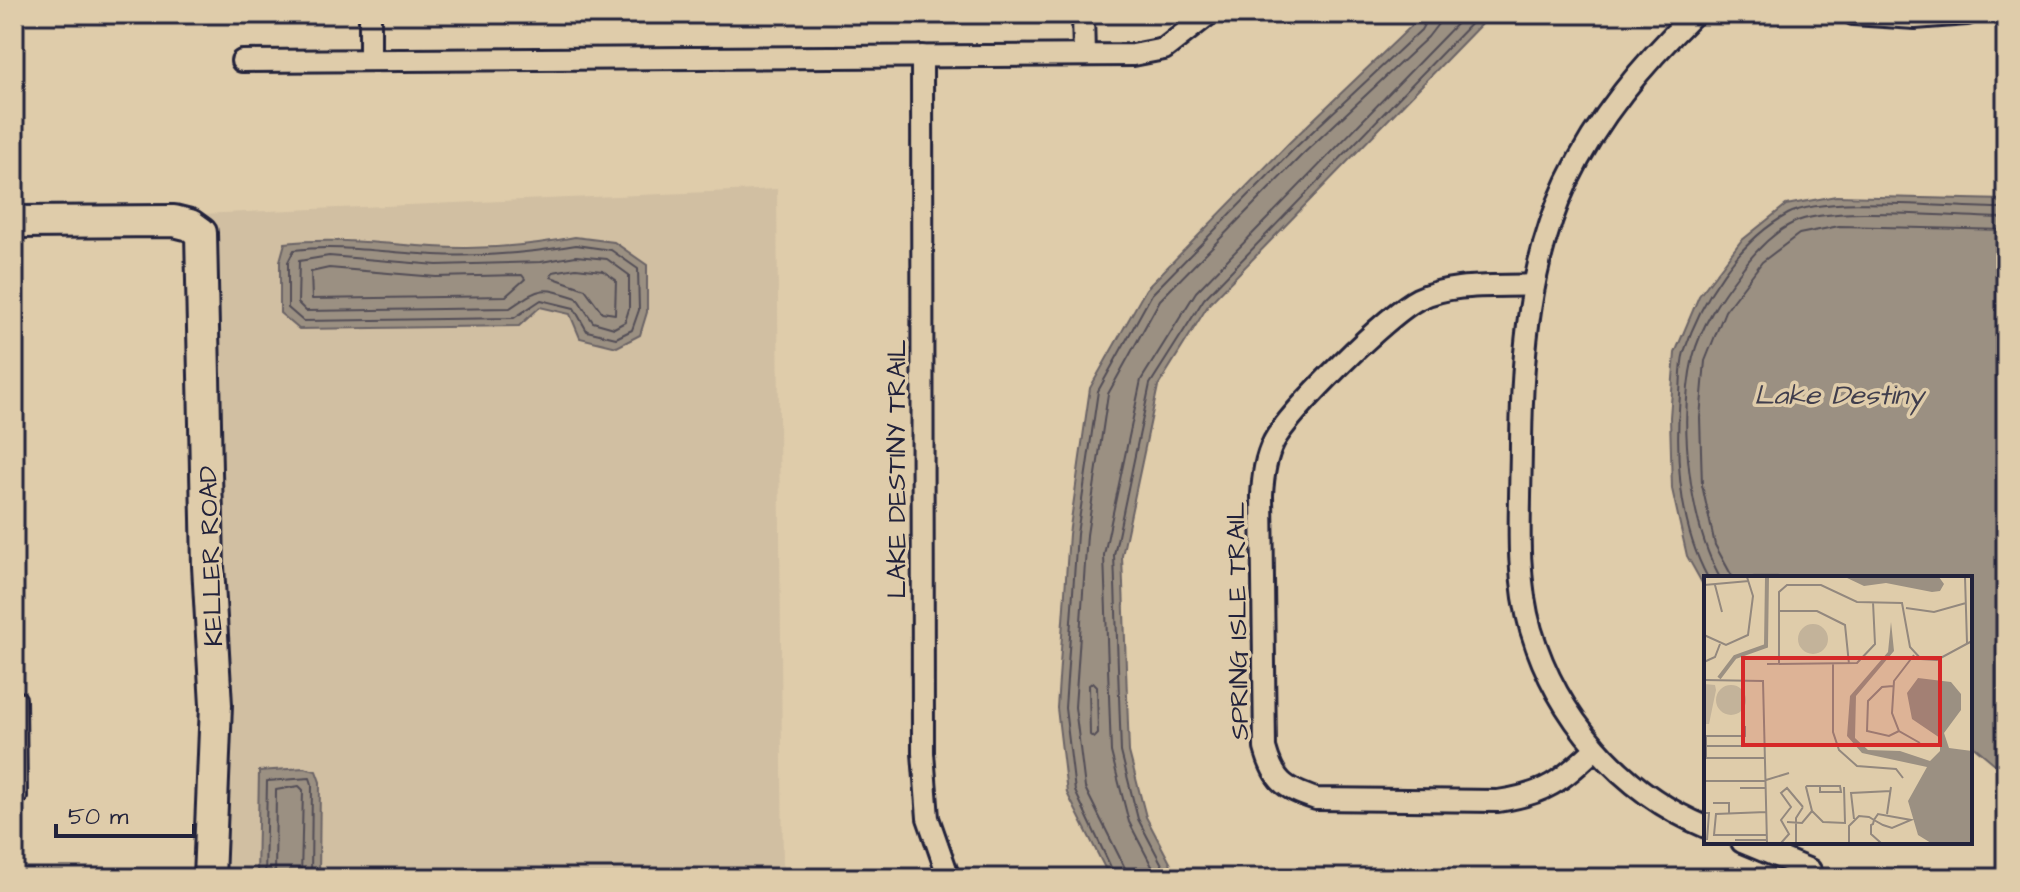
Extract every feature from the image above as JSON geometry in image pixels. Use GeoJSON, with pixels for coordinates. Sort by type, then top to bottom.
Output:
{"type":"FeatureCollection","features":[{"type":"Feature","properties":{"kind":"street"},"geometry":{"type":"LineString","coordinates":[[370,14],[370,59]]}},
{"type":"Feature","properties":{"kind":"street"},"geometry":{"type":"LineString","coordinates":[[1083,14],[1084,55]]}},
{"type":"Feature","properties":{"kind":"street"},"geometry":{"type":"LineString","coordinates":[[242,61],[1133,55],[1164,49],[1209,14]]}},
{"type":"Feature","properties":{"kind":"street"},"geometry":{"type":"LineString","coordinates":[[1694,14],[1641,69],[1594,129],[1566,184],[1546,235],[1534,285],[1522,369],[1521,558],[1530,628],[1555,691],[1595,749],[1635,785],[1684,818],[1704,826]]}},
{"type":"Feature","properties":{"kind":"street"},"geometry":{"type":"LineString","coordinates":[[1853,14],[1915,18],[1967,14]]}},
{"type":"Feature","properties":{"kind":"street","name":"LAKE DESTINY TRAIL"},"geometry":{"type":"LineString","coordinates":[[922,56],[923,753],[928,818],[949,878]]}},
{"type":"Feature","properties":{"kind":"street","name":"KELLER ROAD"},"geometry":{"type":"LineString","coordinates":[[14,222],[174,221],[190,225],[201,233],[208,566],[216,705],[209,878]]}},
{"type":"Feature","properties":{"kind":"street","name":"SPRING ISLE TRAIL"},"geometry":{"type":"LineString","coordinates":[[1534,285],[1458,289],[1420,298],[1393,316],[1295,412],[1274,442],[1263,471],[1262,495],[1265,748],[1271,772],[1290,790],[1316,799],[1498,801],[1528,797],[1556,786],[1595,749]]}},
{"type":"Feature","properties":{"kind":"street"},"geometry":{"type":"LineString","coordinates":[[1747,844],[1810,870]]}},
{"type":"Feature","properties":{"kind":"lane"},"geometry":{"type":"LineString","coordinates":[[14,798],[21,797],[20,698]]}},
{"type":"Feature","properties":{"kind":"shaded area"},"geometry":{"type":"Polygon","coordinates":[[[777,189],[783,878],[319,878],[321,813],[259,771],[257,878],[218,878],[199,214],[777,189]],[[575,237],[540,244],[437,247],[329,238],[570,314],[575,237]]]}},
{"type":"Feature","properties":{"kind":"water"},"geometry":{"type":"Polygon","coordinates":[[[1424,14],[1491,14],[1209,304],[1158,386],[1122,556],[1129,752],[1146,817],[1178,878],[1110,878],[1067,793],[1057,708],[1069,534],[1090,388],[1146,289],[1290,142],[1424,14]]]}},
{"type":"Feature","properties":{"kind":"water","name":"Lake Destiny"},"geometry":{"type":"Polygon","coordinates":[[[1836,196],[2006,200],[2006,780],[2002,770],[1972,745],[1972,576],[1704,576],[1704,586],[1687,556],[1672,489],[1670,417],[1675,353],[1699,296],[1741,241],[1786,205],[1836,196]]]}},
{"type":"Feature","properties":{"kind":"water"},"geometry":{"type":"Polygon","coordinates":[[[575,237],[614,242],[647,265],[647,312],[640,335],[617,347],[580,338],[570,314],[540,307],[519,326],[299,329],[280,313],[280,261],[285,243],[340,241],[468,248],[522,245],[575,237]]]}},
{"type":"Feature","properties":{"kind":"water"},"geometry":{"type":"Polygon","coordinates":[[[304,768],[316,771],[320,782],[319,878],[257,878],[259,771],[304,768]]]}}]}
